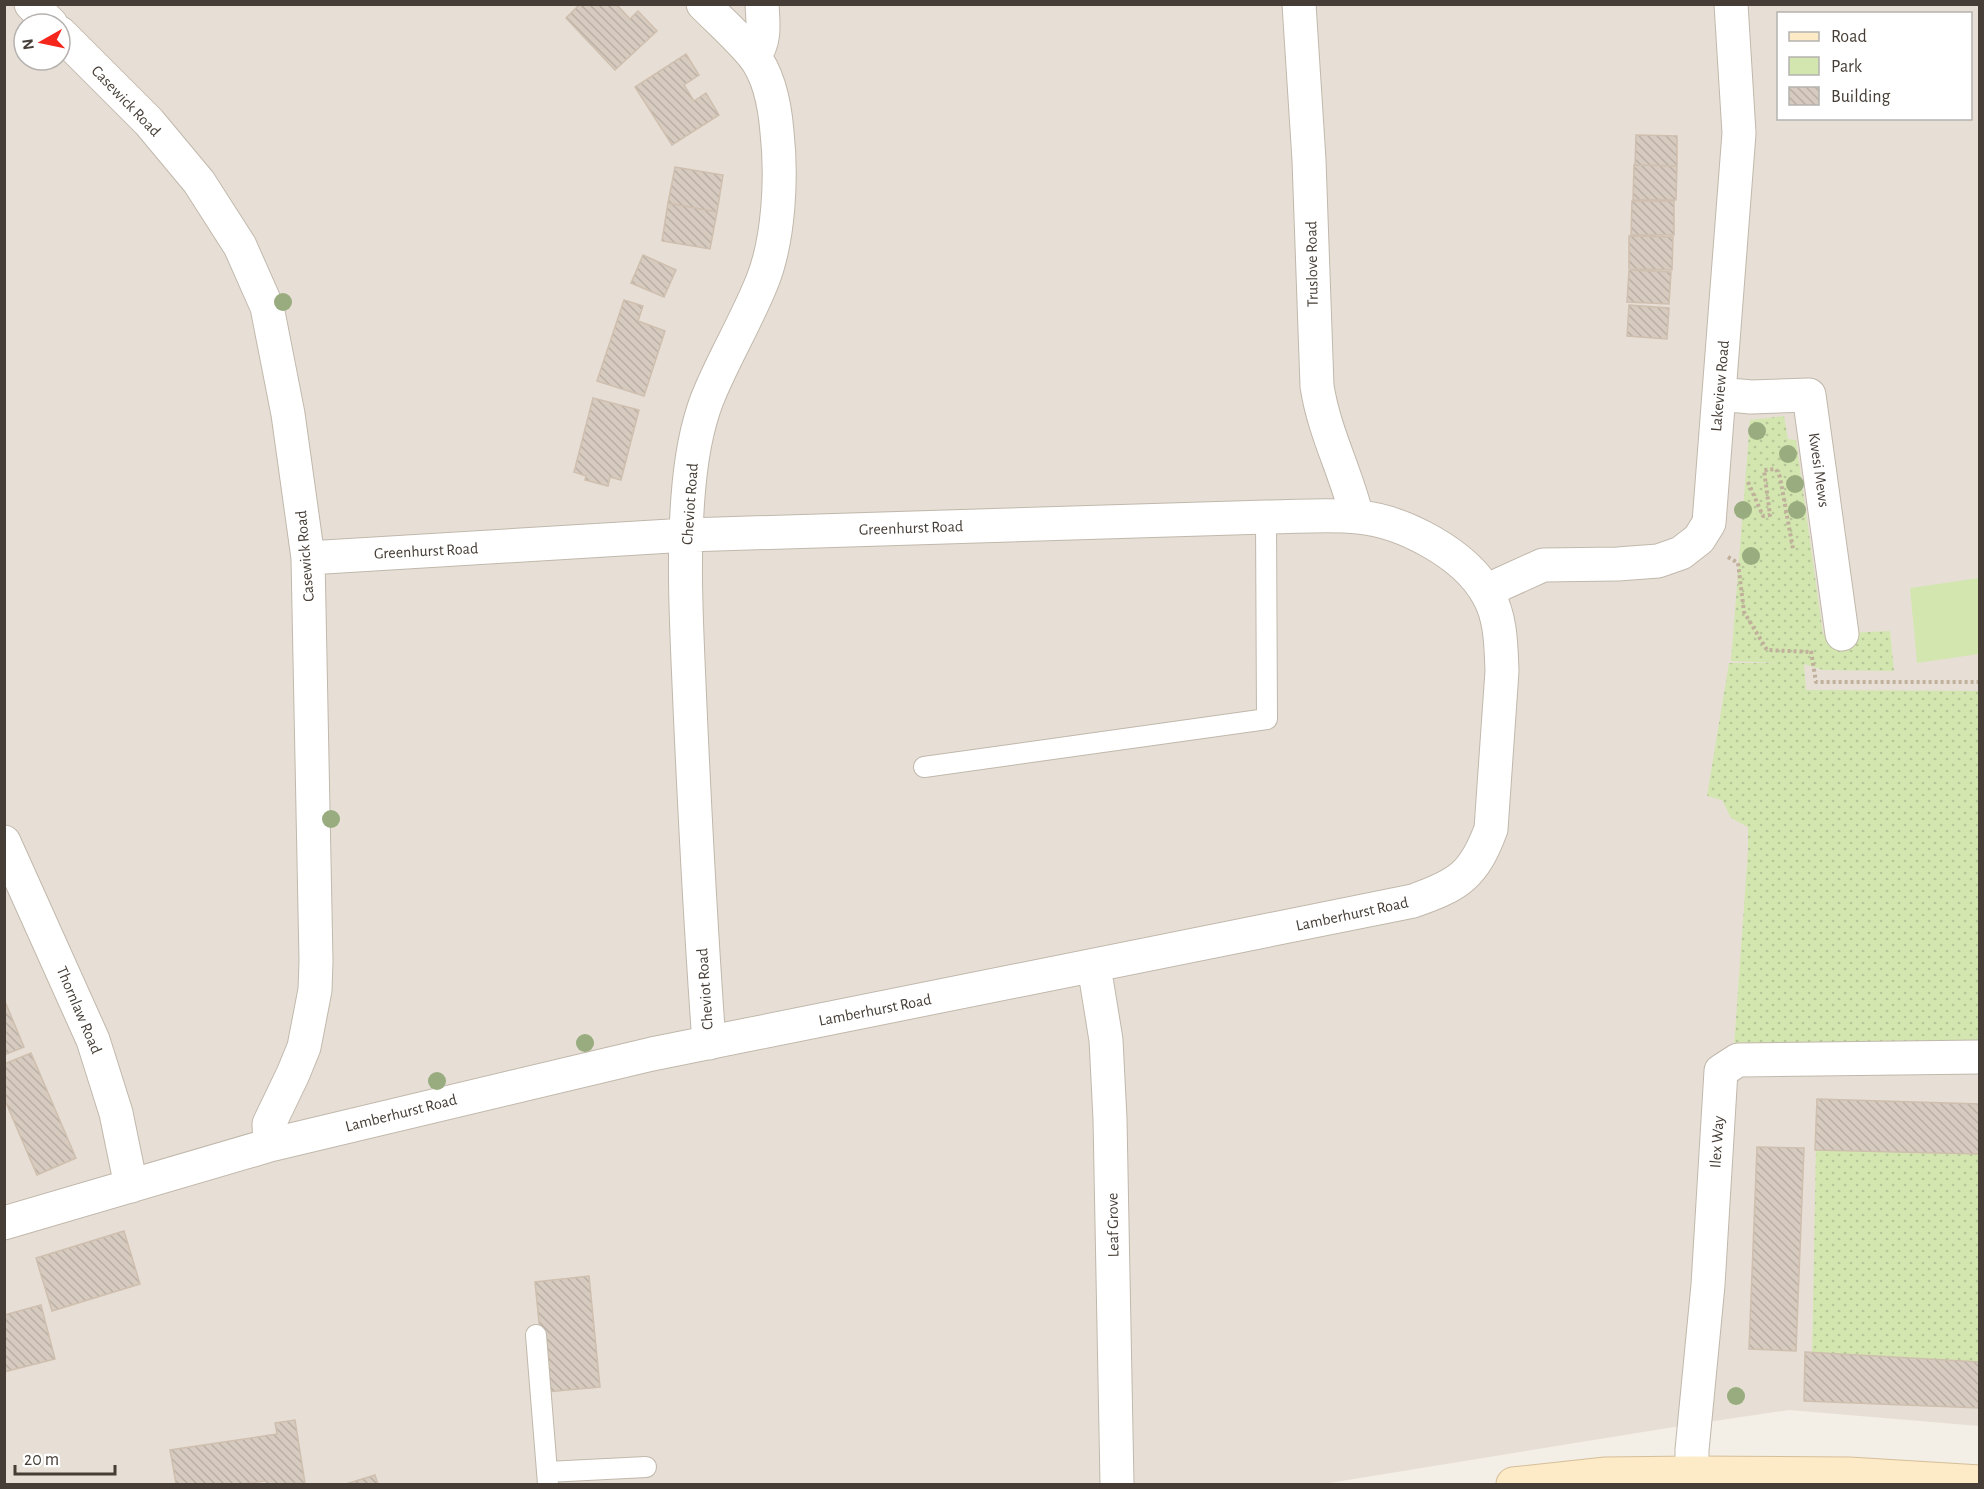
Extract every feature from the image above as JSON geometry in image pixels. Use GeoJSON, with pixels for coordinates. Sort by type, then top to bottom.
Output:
{"type":"FeatureCollection","features":[{"type":"Feature","properties":{"kind":"street","name":"Cheviot Road"},"geometry":{"type":"LineString","coordinates":[[704,4],[754,56],[769,90],[777,131],[778,200],[773,239],[763,280],[710,391],[700,422],[689,485],[686,601],[695,828],[709,1043]]}},
{"type":"Feature","properties":{"kind":"street"},"geometry":{"type":"LineString","coordinates":[[754,56],[761,47],[764,30],[762,4]]}},
{"type":"Feature","properties":{"kind":"street","name":"Truslove Road"},"geometry":{"type":"LineString","coordinates":[[1299,4],[1310,160],[1317,386],[1320,409],[1353,497],[1357,517]]}},
{"type":"Feature","properties":{"kind":"street","name":"Lakeview Road"},"geometry":{"type":"LineString","coordinates":[[1488,595],[1501,584],[1544,565],[1658,561],[1681,553],[1699,539],[1709,523],[1739,133],[1731,4]]}},
{"type":"Feature","properties":{"kind":"street","name":"Casewick Road"},"geometry":{"type":"LineString","coordinates":[[72,45],[149,122],[174,151],[209,197],[240,246],[267,307],[288,414],[308,558],[316,961],[315,990],[304,1047],[269,1124],[270,1145]]}},
{"type":"Feature","properties":{"kind":"street","name":"Kwesi Mews"},"geometry":{"type":"LineString","coordinates":[[1719,394],[1751,397],[1809,395],[1842,633]]}},
{"type":"Feature","properties":{"kind":"street","name":"Greenhurst Road"},"geometry":{"type":"LineString","coordinates":[[308,558],[687,536],[1266,517],[1357,517],[1380,520],[1432,543],[1457,559],[1488,595]]}},
{"type":"Feature","properties":{"kind":"street","name":"Lamberhurst Road"},"geometry":{"type":"LineString","coordinates":[[4,1223],[270,1145],[542,1079],[709,1043],[1413,901],[1451,886],[1467,874],[1482,852],[1491,828],[1499,735],[1502,645],[1498,621],[1488,595]]}},
{"type":"Feature","properties":{"kind":"street","name":"Thornlaw Road"},"geometry":{"type":"LineString","coordinates":[[4,842],[93,1040],[116,1113],[131,1186]]}},
{"type":"Feature","properties":{"kind":"street","name":"Leaf Grove"},"geometry":{"type":"LineString","coordinates":[[1094,966],[1106,1040],[1110,1119],[1118,1485]]}},
{"type":"Feature","properties":{"kind":"street","name":"Ilex Way"},"geometry":{"type":"LineString","coordinates":[[1692,1473],[1692,1450],[1708,1285],[1721,1071],[1738,1060],[1980,1057]]}},
{"type":"Feature","properties":{"kind":"street"},"geometry":{"type":"LineString","coordinates":[[1513,1485],[1606,1474],[1692,1473],[1759,1479],[1850,1474],[1980,1482]]}},
{"type":"Feature","properties":{"kind":"lane"},"geometry":{"type":"LineString","coordinates":[[924,767],[1267,719],[1266,517]]}},
{"type":"Feature","properties":{"kind":"lane"},"geometry":{"type":"LineString","coordinates":[[536,1335],[547,1478],[646,1467]]}},
{"type":"Feature","properties":{"kind":"path"},"geometry":{"type":"LineString","coordinates":[[1818,4],[1832,4]]}},
{"type":"Feature","properties":{"kind":"path"},"geometry":{"type":"LineString","coordinates":[[1712,470],[1747,480],[1763,516],[1770,515],[1764,470],[1776,469],[1780,477],[1795,559]]}},
{"type":"Feature","properties":{"kind":"path"},"geometry":{"type":"LineString","coordinates":[[1738,563],[1744,612],[1767,650],[1812,652]]}},
{"type":"Feature","properties":{"kind":"path"},"geometry":{"type":"LineString","coordinates":[[1810,640],[1816,682],[1980,682]]}},
{"type":"Feature","properties":{"kind":"shaded area"},"geometry":{"type":"Polygon","coordinates":[[[5,5],[1979,5],[1979,1426],[1789,1410],[1323,1484],[5,1484],[5,5]]]}},
{"type":"Feature","properties":{"kind":"green space"},"geometry":{"type":"Polygon","coordinates":[[[1784,416],[1788,439],[1796,440],[1823,634],[1890,631],[1894,671],[1823,670],[1804,664],[1806,690],[1979,691],[1978,1048],[1734,1046],[1748,827],[1731,818],[1722,800],[1707,796],[1729,663],[1780,663],[1731,661],[1750,420],[1784,416]]]}},
{"type":"Feature","properties":{"kind":"green space"},"geometry":{"type":"Polygon","coordinates":[[[1979,578],[1979,654],[1917,663],[1910,588],[1979,578]]]}},
{"type":"Feature","properties":{"kind":"green space"},"geometry":{"type":"Polygon","coordinates":[[[1816,1145],[1979,1154],[1979,1362],[1812,1357],[1816,1145]]]}},
{"type":"Feature","properties":{"kind":"building"},"geometry":{"type":"Polygon","coordinates":[[[580,4],[619,4],[618,6],[630,19],[638,11],[657,31],[615,70],[566,18],[580,4]]]}},
{"type":"Feature","properties":{"kind":"building"},"geometry":{"type":"Polygon","coordinates":[[[686,54],[699,75],[684,85],[694,101],[706,93],[719,115],[672,145],[635,87],[686,54]]]}},
{"type":"Feature","properties":{"kind":"building"},"geometry":{"type":"Polygon","coordinates":[[[1636,135],[1677,136],[1677,166],[1635,165],[1636,135]]]}},
{"type":"Feature","properties":{"kind":"building"},"geometry":{"type":"Polygon","coordinates":[[[1634,165],[1677,166],[1676,200],[1633,200],[1634,165]]]}},
{"type":"Feature","properties":{"kind":"building"},"geometry":{"type":"Polygon","coordinates":[[[675,167],[723,175],[717,212],[668,203],[675,167]]]}},
{"type":"Feature","properties":{"kind":"building"},"geometry":{"type":"Polygon","coordinates":[[[1632,201],[1674,201],[1674,235],[1631,235],[1632,201]]]}},
{"type":"Feature","properties":{"kind":"building"},"geometry":{"type":"Polygon","coordinates":[[[668,203],[717,212],[710,249],[662,241],[668,203]]]}},
{"type":"Feature","properties":{"kind":"building"},"geometry":{"type":"Polygon","coordinates":[[[1629,236],[1673,237],[1672,270],[1629,269],[1629,236]]]}},
{"type":"Feature","properties":{"kind":"building"},"geometry":{"type":"Polygon","coordinates":[[[643,255],[676,270],[664,297],[631,283],[643,255]]]}},
{"type":"Feature","properties":{"kind":"building"},"geometry":{"type":"Polygon","coordinates":[[[1629,270],[1671,272],[1669,304],[1627,302],[1629,270]]]}},
{"type":"Feature","properties":{"kind":"building"},"geometry":{"type":"Polygon","coordinates":[[[624,300],[643,306],[638,321],[665,331],[644,396],[597,381],[624,300]]]}},
{"type":"Feature","properties":{"kind":"building"},"geometry":{"type":"Polygon","coordinates":[[[1629,305],[1669,308],[1667,339],[1627,336],[1629,305]]]}},
{"type":"Feature","properties":{"kind":"building"},"geometry":{"type":"Polygon","coordinates":[[[593,398],[639,410],[621,480],[610,477],[608,486],[585,480],[586,476],[574,472],[593,398]]]}},
{"type":"Feature","properties":{"kind":"building"},"geometry":{"type":"Polygon","coordinates":[[[4,999],[24,1047],[4,1055],[4,999]]]}},
{"type":"Feature","properties":{"kind":"building"},"geometry":{"type":"Polygon","coordinates":[[[31,1053],[76,1158],[37,1175],[4,1098],[4,1064],[31,1053]]]}},
{"type":"Feature","properties":{"kind":"building"},"geometry":{"type":"Polygon","coordinates":[[[1817,1099],[1980,1104],[1980,1154],[1815,1150],[1817,1099]]]}},
{"type":"Feature","properties":{"kind":"building"},"geometry":{"type":"Polygon","coordinates":[[[1757,1147],[1804,1148],[1796,1351],[1749,1349],[1757,1147]]]}},
{"type":"Feature","properties":{"kind":"building"},"geometry":{"type":"Polygon","coordinates":[[[124,1231],[140,1284],[52,1311],[36,1258],[124,1231]]]}},
{"type":"Feature","properties":{"kind":"building"},"geometry":{"type":"Polygon","coordinates":[[[589,1276],[600,1387],[546,1392],[535,1282],[589,1276]]]}},
{"type":"Feature","properties":{"kind":"building"},"geometry":{"type":"Polygon","coordinates":[[[41,1305],[55,1359],[4,1372],[4,1315],[41,1305]]]}},
{"type":"Feature","properties":{"kind":"building"},"geometry":{"type":"Polygon","coordinates":[[[1805,1352],[1980,1362],[1980,1408],[1804,1401],[1805,1352]]]}},
{"type":"Feature","properties":{"kind":"building"},"geometry":{"type":"Polygon","coordinates":[[[295,1420],[305,1483],[267,1484],[266,1481],[243,1484],[176,1484],[170,1450],[277,1434],[275,1423],[295,1420]]]}},
{"type":"Feature","properties":{"kind":"building"},"geometry":{"type":"Polygon","coordinates":[[[375,1475],[378,1484],[346,1484],[375,1475]]]}}]}
